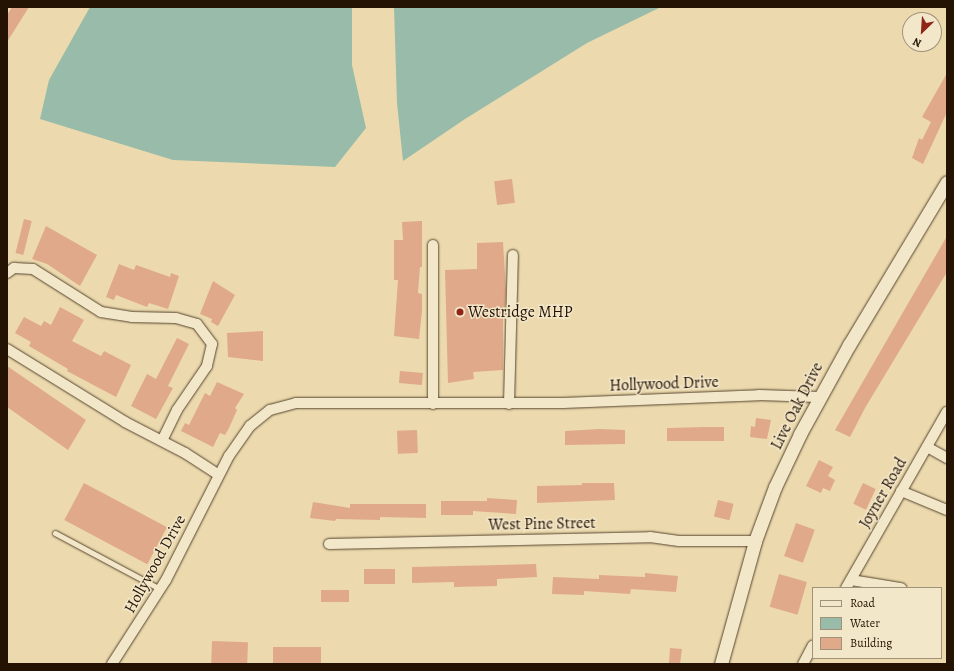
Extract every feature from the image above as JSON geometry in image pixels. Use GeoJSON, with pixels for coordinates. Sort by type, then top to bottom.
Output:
{"type":"FeatureCollection","features":[{"type":"Feature","properties":{"kind":"street","name":"Live Oak Drive"},"geometry":{"type":"LineString","coordinates":[[721,664],[755,541],[775,488],[820,397],[947,182]]}},
{"type":"Feature","properties":{"kind":"street"},"geometry":{"type":"LineString","coordinates":[[433,245],[433,404]]}},
{"type":"Feature","properties":{"kind":"street"},"geometry":{"type":"LineString","coordinates":[[510,404],[513,255]]}},
{"type":"Feature","properties":{"kind":"street"},"geometry":{"type":"LineString","coordinates":[[7,273],[14,268],[33,269],[101,312],[132,317],[176,318],[197,324],[212,344],[207,366],[177,410],[162,441]]}},
{"type":"Feature","properties":{"kind":"street"},"geometry":{"type":"LineString","coordinates":[[7,349],[126,422],[162,441],[219,475]]}},
{"type":"Feature","properties":{"kind":"street","name":"Hollywood Drive"},"geometry":{"type":"LineString","coordinates":[[112,664],[160,589],[186,543],[219,475],[250,426],[270,410],[296,403],[510,404],[759,395],[820,397]]}},
{"type":"Feature","properties":{"kind":"street","name":"Joyner Road"},"geometry":{"type":"LineString","coordinates":[[848,584],[947,412]]}},
{"type":"Feature","properties":{"kind":"street"},"geometry":{"type":"LineString","coordinates":[[927,447],[947,458]]}},
{"type":"Feature","properties":{"kind":"street"},"geometry":{"type":"LineString","coordinates":[[901,491],[947,510]]}},
{"type":"Feature","properties":{"kind":"street","name":"West Pine Street"},"geometry":{"type":"LineString","coordinates":[[329,544],[650,537],[678,541],[755,541]]}},
{"type":"Feature","properties":{"kind":"street"},"geometry":{"type":"LineString","coordinates":[[848,584],[888,587]]}},
{"type":"Feature","properties":{"kind":"street"},"geometry":{"type":"LineString","coordinates":[[803,664],[812,647]]}},
{"type":"Feature","properties":{"kind":"lane"},"geometry":{"type":"LineString","coordinates":[[55,533],[160,589]]}},
{"type":"Feature","properties":{"kind":"water"},"geometry":{"type":"Polygon","coordinates":[[[90,7],[352,7],[352,65],[366,128],[335,167],[173,160],[40,119],[49,80],[90,7]]]}},
{"type":"Feature","properties":{"kind":"water"},"geometry":{"type":"Polygon","coordinates":[[[394,7],[661,7],[587,43],[465,119],[403,161],[397,103],[394,7]]]}},
{"type":"Feature","properties":{"kind":"building"},"geometry":{"type":"Polygon","coordinates":[[[12,7],[29,7],[7,42],[7,15],[12,7]]]}},
{"type":"Feature","properties":{"kind":"building"},"geometry":{"type":"Polygon","coordinates":[[[947,73],[947,112],[923,164],[912,158],[919,138],[922,140],[931,122],[922,117],[947,73]]]}},
{"type":"Feature","properties":{"kind":"building"},"geometry":{"type":"Polygon","coordinates":[[[512,179],[515,203],[497,205],[494,181],[512,179]]]}},
{"type":"Feature","properties":{"kind":"building"},"geometry":{"type":"Polygon","coordinates":[[[24,219],[32,221],[23,255],[16,253],[24,219]]]}},
{"type":"Feature","properties":{"kind":"building"},"geometry":{"type":"Polygon","coordinates":[[[422,221],[422,267],[420,267],[418,293],[422,294],[422,311],[419,339],[394,336],[398,280],[394,280],[394,240],[403,240],[402,222],[422,221]]]}},
{"type":"Feature","properties":{"kind":"building"},"geometry":{"type":"Polygon","coordinates":[[[46,226],[97,255],[80,286],[47,264],[32,259],[46,226]]]}},
{"type":"Feature","properties":{"kind":"building"},"geometry":{"type":"Polygon","coordinates":[[[947,236],[947,272],[865,408],[850,437],[835,430],[947,236]]]}},
{"type":"Feature","properties":{"kind":"building"},"geometry":{"type":"Polygon","coordinates":[[[503,242],[506,291],[505,307],[503,307],[503,370],[473,372],[474,379],[448,383],[445,270],[477,269],[477,243],[503,242]]]}},
{"type":"Feature","properties":{"kind":"building"},"geometry":{"type":"Polygon","coordinates":[[[119,264],[134,270],[136,265],[170,277],[171,273],[179,276],[168,309],[149,303],[147,307],[116,295],[114,300],[106,297],[119,264]]]}},
{"type":"Feature","properties":{"kind":"building"},"geometry":{"type":"Polygon","coordinates":[[[213,281],[235,295],[218,326],[211,322],[212,319],[200,314],[213,281]]]}},
{"type":"Feature","properties":{"kind":"building"},"geometry":{"type":"Polygon","coordinates":[[[60,307],[84,320],[72,341],[101,356],[104,351],[131,365],[116,397],[67,371],[68,369],[29,346],[31,342],[15,333],[24,317],[41,326],[44,321],[51,325],[60,307]]]}},
{"type":"Feature","properties":{"kind":"building"},"geometry":{"type":"Polygon","coordinates":[[[263,331],[263,361],[228,357],[227,333],[263,331]]]}},
{"type":"Feature","properties":{"kind":"building"},"geometry":{"type":"Polygon","coordinates":[[[177,338],[189,344],[168,386],[173,388],[156,419],[131,406],[147,374],[156,379],[177,338]]]}},
{"type":"Feature","properties":{"kind":"building"},"geometry":{"type":"Polygon","coordinates":[[[7,366],[86,420],[68,450],[7,407],[7,366]]]}},
{"type":"Feature","properties":{"kind":"building"},"geometry":{"type":"Polygon","coordinates":[[[400,371],[423,373],[422,385],[399,383],[400,371]]]}},
{"type":"Feature","properties":{"kind":"building"},"geometry":{"type":"Polygon","coordinates":[[[217,382],[244,394],[235,408],[237,410],[225,435],[220,433],[213,447],[181,431],[185,423],[189,425],[205,393],[210,396],[217,382]]]}},
{"type":"Feature","properties":{"kind":"building"},"geometry":{"type":"Polygon","coordinates":[[[756,418],[771,420],[767,439],[750,437],[751,426],[755,427],[756,418]]]}},
{"type":"Feature","properties":{"kind":"building"},"geometry":{"type":"Polygon","coordinates":[[[724,427],[724,441],[667,441],[667,428],[724,427]]]}},
{"type":"Feature","properties":{"kind":"building"},"geometry":{"type":"Polygon","coordinates":[[[599,429],[625,430],[625,444],[565,445],[565,431],[599,429]]]}},
{"type":"Feature","properties":{"kind":"building"},"geometry":{"type":"Polygon","coordinates":[[[417,430],[418,453],[398,454],[397,431],[417,430]]]}},
{"type":"Feature","properties":{"kind":"building"},"geometry":{"type":"Polygon","coordinates":[[[819,460],[833,467],[828,476],[835,480],[830,491],[823,488],[821,493],[806,486],[819,460]]]}},
{"type":"Feature","properties":{"kind":"building"},"geometry":{"type":"Polygon","coordinates":[[[84,483],[167,527],[147,564],[64,520],[84,483]]]}},
{"type":"Feature","properties":{"kind":"building"},"geometry":{"type":"Polygon","coordinates":[[[582,483],[614,483],[615,500],[537,503],[537,486],[582,485],[582,483]]]}},
{"type":"Feature","properties":{"kind":"building"},"geometry":{"type":"Polygon","coordinates":[[[863,483],[876,489],[866,510],[853,504],[863,483]]]}},
{"type":"Feature","properties":{"kind":"building"},"geometry":{"type":"Polygon","coordinates":[[[487,498],[517,500],[516,514],[473,511],[473,515],[441,515],[441,501],[487,501],[487,498]]]}},
{"type":"Feature","properties":{"kind":"building"},"geometry":{"type":"Polygon","coordinates":[[[718,500],[734,504],[729,520],[714,516],[718,500]]]}},
{"type":"Feature","properties":{"kind":"building"},"geometry":{"type":"Polygon","coordinates":[[[313,502],[350,508],[350,504],[426,504],[426,518],[380,517],[380,520],[336,519],[335,521],[310,518],[313,502]]]}},
{"type":"Feature","properties":{"kind":"building"},"geometry":{"type":"Polygon","coordinates":[[[796,523],[815,530],[803,563],[784,556],[796,523]]]}},
{"type":"Feature","properties":{"kind":"building"},"geometry":{"type":"Polygon","coordinates":[[[536,564],[537,577],[497,579],[497,586],[454,587],[454,582],[412,583],[412,567],[536,564]]]}},
{"type":"Feature","properties":{"kind":"building"},"geometry":{"type":"Polygon","coordinates":[[[364,569],[395,569],[395,584],[364,584],[364,569]]]}},
{"type":"Feature","properties":{"kind":"building"},"geometry":{"type":"Polygon","coordinates":[[[645,573],[678,576],[676,592],[631,589],[630,594],[584,591],[584,595],[552,594],[553,577],[599,579],[599,575],[645,577],[645,573]]]}},
{"type":"Feature","properties":{"kind":"building"},"geometry":{"type":"Polygon","coordinates":[[[779,574],[807,582],[798,615],[770,607],[779,574]]]}},
{"type":"Feature","properties":{"kind":"building"},"geometry":{"type":"Polygon","coordinates":[[[321,590],[349,590],[349,602],[321,602],[321,590]]]}},
{"type":"Feature","properties":{"kind":"building"},"geometry":{"type":"Polygon","coordinates":[[[212,641],[248,642],[247,664],[211,664],[212,641]]]}},
{"type":"Feature","properties":{"kind":"building"},"geometry":{"type":"Polygon","coordinates":[[[273,647],[321,647],[321,664],[273,664],[273,647]]]}},
{"type":"Feature","properties":{"kind":"building"},"geometry":{"type":"Polygon","coordinates":[[[670,648],[682,649],[680,664],[669,664],[670,648]]]}},
{"type":"Feature","properties":{"kind":"place","name":"Westridge MHP"},"geometry":{"type":"Point","coordinates":[460,312]}}]}
